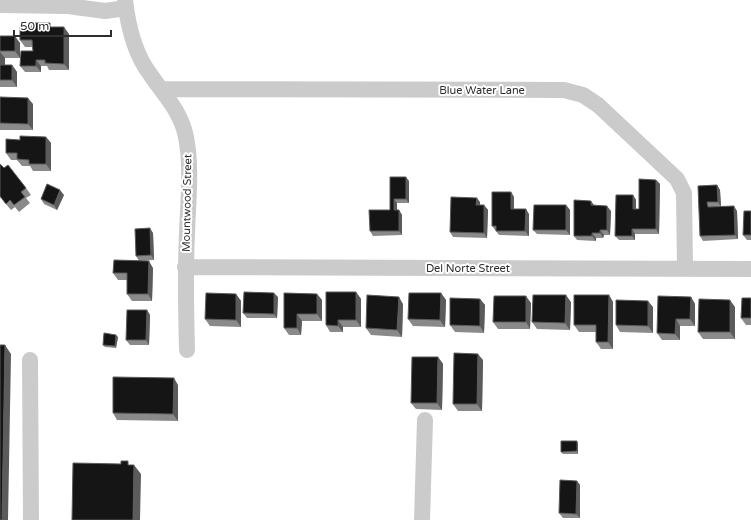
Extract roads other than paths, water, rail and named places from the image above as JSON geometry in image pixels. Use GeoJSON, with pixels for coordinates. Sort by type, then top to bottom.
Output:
{"type":"FeatureCollection","features":[{"type":"Feature","properties":{"kind":"street"},"geometry":{"type":"LineString","coordinates":[[0,5],[68,6],[105,11],[125,4]]}},
{"type":"Feature","properties":{"kind":"street","name":"Mountwood Street"},"geometry":{"type":"LineString","coordinates":[[125,4],[132,38],[142,60],[149,74],[178,113],[186,136],[189,161],[185,267],[187,350]]}},
{"type":"Feature","properties":{"kind":"street","name":"Blue Water Lane"},"geometry":{"type":"LineString","coordinates":[[162,90],[564,90],[583,95],[598,106],[677,179],[684,193],[685,269]]}},
{"type":"Feature","properties":{"kind":"street","name":"Del Norte Street"},"geometry":{"type":"LineString","coordinates":[[185,267],[751,270]]}},
{"type":"Feature","properties":{"kind":"street"},"geometry":{"type":"LineString","coordinates":[[30,360],[31,520]]}},
{"type":"Feature","properties":{"kind":"street"},"geometry":{"type":"LineString","coordinates":[[422,520],[425,420]]}}]}
